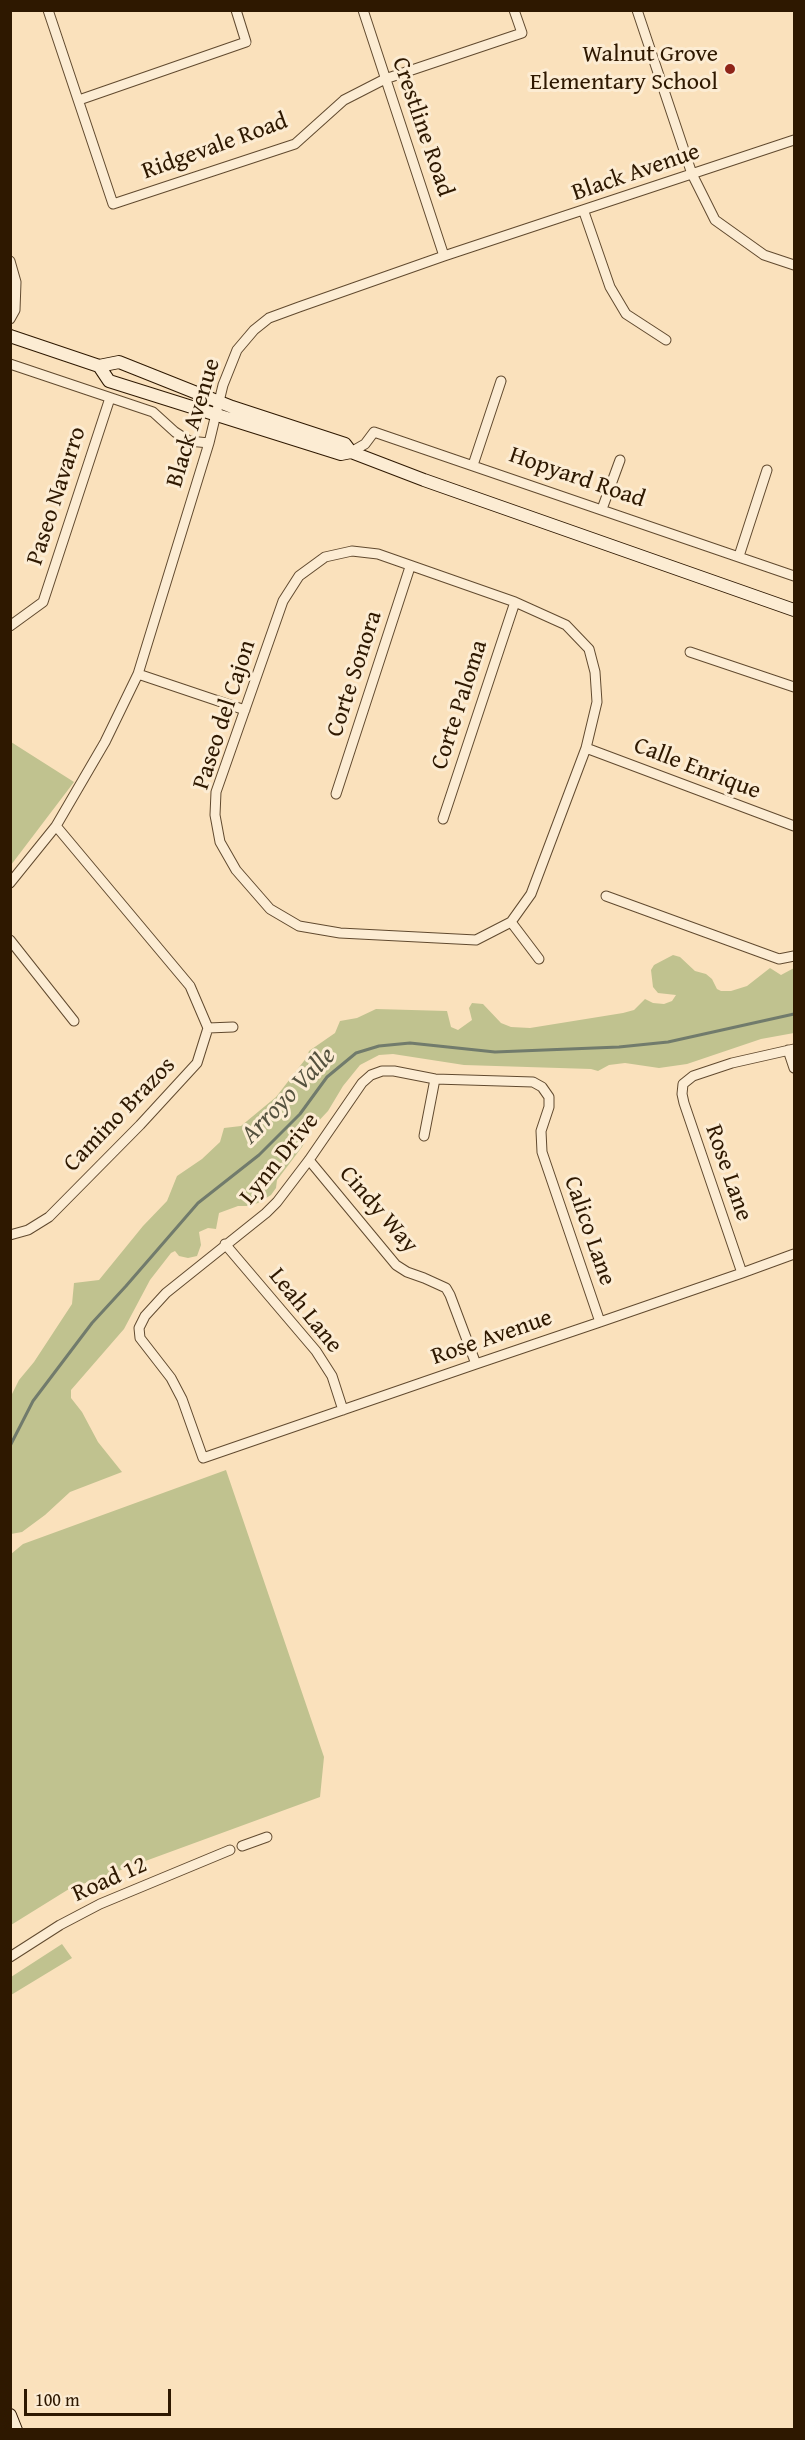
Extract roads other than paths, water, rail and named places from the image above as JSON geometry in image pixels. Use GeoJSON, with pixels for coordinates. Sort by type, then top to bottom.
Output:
{"type":"FeatureCollection","features":[{"type":"Feature","properties":{"kind":"main road"},"geometry":{"type":"LineString","coordinates":[[10,336],[99,366],[119,362],[219,402],[345,444],[351,452],[424,480],[795,610]]}},
{"type":"Feature","properties":{"kind":"main road"},"geometry":{"type":"LineString","coordinates":[[99,366],[108,381],[341,454],[351,452]]}},
{"type":"Feature","properties":{"kind":"main road"},"geometry":{"type":"LineString","coordinates":[[10,2415],[16,2430]]}},
{"type":"Feature","properties":{"kind":"street"},"geometry":{"type":"LineString","coordinates":[[48,10],[78,100],[246,42],[236,10]]}},
{"type":"Feature","properties":{"kind":"street","name":"Crestline Road"},"geometry":{"type":"LineString","coordinates":[[363,10],[444,256]]}},
{"type":"Feature","properties":{"kind":"street","name":"Ridgevale Road"},"geometry":{"type":"LineString","coordinates":[[78,100],[113,204],[295,144],[344,100],[385,79],[522,33],[514,10]]}},
{"type":"Feature","properties":{"kind":"street"},"geometry":{"type":"LineString","coordinates":[[637,10],[692,174],[715,220],[764,255],[795,265]]}},
{"type":"Feature","properties":{"kind":"street","name":"Black Avenue"},"geometry":{"type":"LineString","coordinates":[[10,883],[56,826],[105,742],[138,674],[209,442],[219,402],[237,350],[254,330],[269,318],[444,256],[584,212],[795,140]]}},
{"type":"Feature","properties":{"kind":"street"},"geometry":{"type":"LineString","coordinates":[[584,212],[610,287],[626,315],[666,340]]}},
{"type":"Feature","properties":{"kind":"street"},"geometry":{"type":"LineString","coordinates":[[10,261],[15,310],[10,319]]}},
{"type":"Feature","properties":{"kind":"street"},"geometry":{"type":"LineString","coordinates":[[10,364],[153,412],[189,441],[209,442]]}},
{"type":"Feature","properties":{"kind":"street"},"geometry":{"type":"LineString","coordinates":[[474,465],[501,381]]}},
{"type":"Feature","properties":{"kind":"street","name":"Paseo Navarro"},"geometry":{"type":"LineString","coordinates":[[10,626],[43,602],[110,398]]}},
{"type":"Feature","properties":{"kind":"street","name":"Hopyard Road"},"geometry":{"type":"LineString","coordinates":[[351,452],[365,444],[374,432],[795,576]]}},
{"type":"Feature","properties":{"kind":"street"},"geometry":{"type":"LineString","coordinates":[[602,509],[620,460]]}},
{"type":"Feature","properties":{"kind":"street"},"geometry":{"type":"LineString","coordinates":[[739,556],[767,470]]}},
{"type":"Feature","properties":{"kind":"street","name":"Paseo del Cajon"},"geometry":{"type":"LineString","coordinates":[[352,551],[378,554],[515,602],[566,625],[589,649],[596,672],[597,702],[586,748],[531,894],[511,922],[476,940],[340,933],[298,926],[270,909],[236,870],[220,842],[215,815],[216,792],[283,601],[299,576],[325,557],[352,551]]}},
{"type":"Feature","properties":{"kind":"street","name":"Corte Sonora"},"geometry":{"type":"LineString","coordinates":[[336,794],[410,567]]}},
{"type":"Feature","properties":{"kind":"street","name":"Corte Paloma"},"geometry":{"type":"LineString","coordinates":[[443,819],[515,602]]}},
{"type":"Feature","properties":{"kind":"street"},"geometry":{"type":"LineString","coordinates":[[690,652],[795,687]]}},
{"type":"Feature","properties":{"kind":"street"},"geometry":{"type":"LineString","coordinates":[[138,674],[245,710]]}},
{"type":"Feature","properties":{"kind":"street","name":"Calle Enrique"},"geometry":{"type":"LineString","coordinates":[[586,748],[795,826]]}},
{"type":"Feature","properties":{"kind":"street"},"geometry":{"type":"LineString","coordinates":[[56,826],[190,986],[208,1028],[233,1027]]}},
{"type":"Feature","properties":{"kind":"street"},"geometry":{"type":"LineString","coordinates":[[606,896],[779,959],[795,956]]}},
{"type":"Feature","properties":{"kind":"street"},"geometry":{"type":"LineString","coordinates":[[511,922],[539,958]]}},
{"type":"Feature","properties":{"kind":"street"},"geometry":{"type":"LineString","coordinates":[[10,940],[74,1021]]}},
{"type":"Feature","properties":{"kind":"street","name":"Camino Brazos"},"geometry":{"type":"LineString","coordinates":[[10,1235],[28,1230],[49,1217],[140,1125],[197,1063],[208,1028]]}},
{"type":"Feature","properties":{"kind":"street"},"geometry":{"type":"LineString","coordinates":[[791,1049],[795,1068]]}},
{"type":"Feature","properties":{"kind":"street","name":"Rose Lane"},"geometry":{"type":"LineString","coordinates":[[742,1273],[684,1103],[682,1094],[684,1084],[693,1076],[732,1063],[791,1049]]}},
{"type":"Feature","properties":{"kind":"street","name":"Lynn Drive"},"geometry":{"type":"LineString","coordinates":[[203,1458],[182,1399],[171,1378],[140,1338],[139,1328],[145,1316],[166,1293],[266,1213],[309,1160],[362,1083],[371,1075],[382,1071],[435,1079],[533,1082],[542,1087],[549,1097],[549,1107],[541,1131],[542,1152]]}},
{"type":"Feature","properties":{"kind":"street"},"geometry":{"type":"LineString","coordinates":[[424,1136],[435,1079]]}},
{"type":"Feature","properties":{"kind":"street","name":"Calico Lane"},"geometry":{"type":"LineString","coordinates":[[542,1152],[600,1322]]}},
{"type":"Feature","properties":{"kind":"street","name":"Cindy Way"},"geometry":{"type":"LineString","coordinates":[[309,1160],[396,1265],[446,1288],[476,1364]]}},
{"type":"Feature","properties":{"kind":"street","name":"Leah Lane"},"geometry":{"type":"LineString","coordinates":[[225,1244],[316,1352],[332,1376],[343,1410]]}},
{"type":"Feature","properties":{"kind":"street","name":"Rose Avenue"},"geometry":{"type":"LineString","coordinates":[[203,1458],[795,1254]]}},
{"type":"Feature","properties":{"kind":"street"},"geometry":{"type":"LineString","coordinates":[[242,1846],[267,1837]]}},
{"type":"Feature","properties":{"kind":"street","name":"Road 12"},"geometry":{"type":"LineString","coordinates":[[10,1957],[60,1925],[100,1904],[230,1850]]}},
{"type":"Feature","properties":{"kind":"waterway","name":"Arroyo Valle"},"geometry":{"type":"LineString","coordinates":[[10,1446],[33,1401],[92,1323],[198,1203],[259,1155],[300,1114],[327,1077],[356,1053],[379,1046],[410,1043],[495,1052],[619,1047],[668,1042],[794,1014]]}},
{"type":"Feature","properties":{"kind":"place","name":"Walnut Grove Elementary School"},"geometry":{"type":"Point","coordinates":[730,69]}}]}
